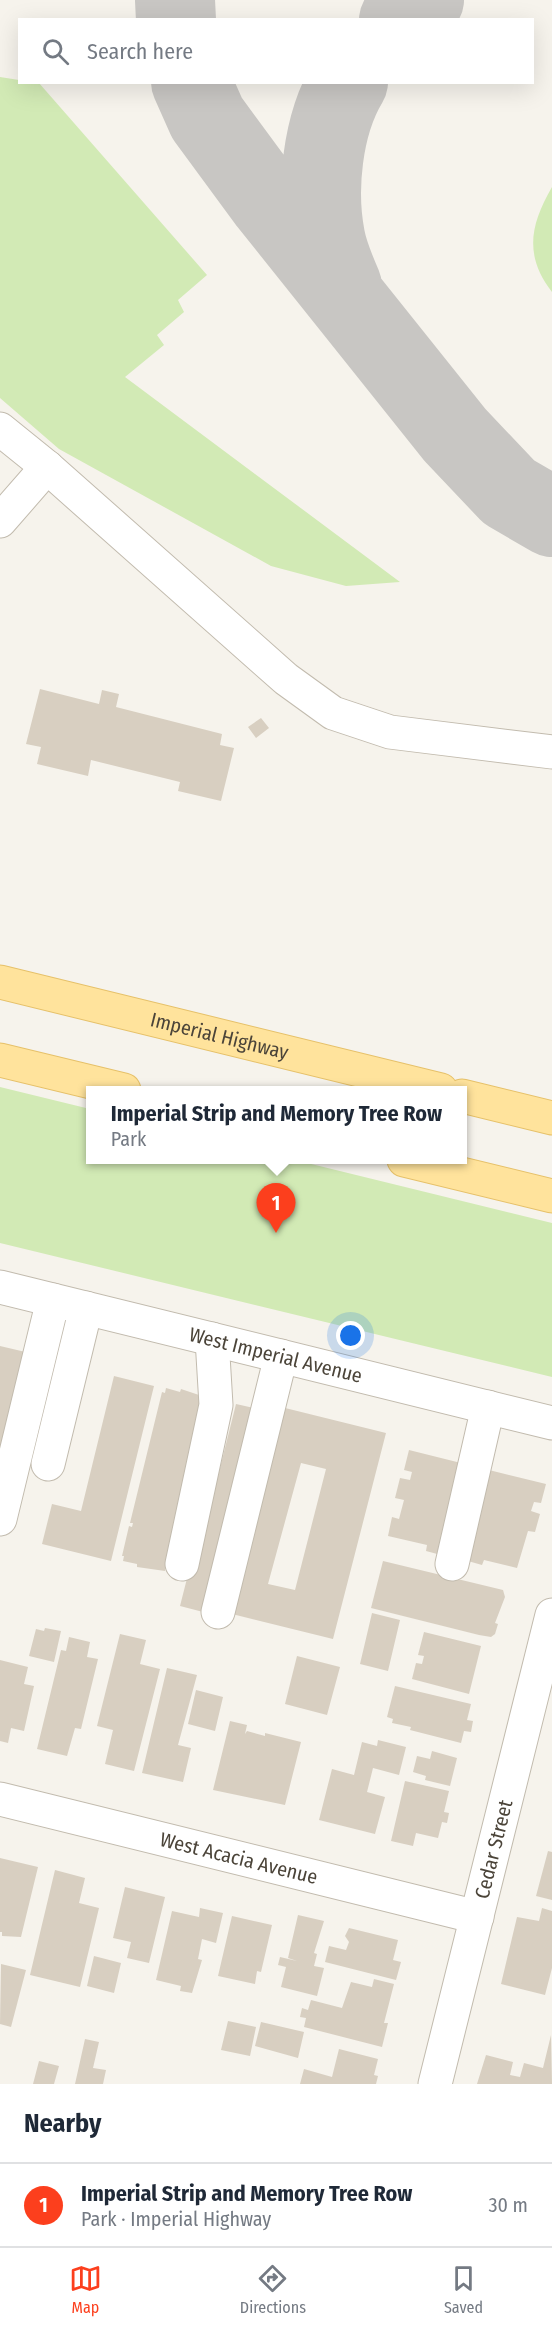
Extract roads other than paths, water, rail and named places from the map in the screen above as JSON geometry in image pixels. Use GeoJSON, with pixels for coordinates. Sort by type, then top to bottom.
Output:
{"type":"FeatureCollection","features":[{"type":"Feature","properties":{"kind":"main road","name":"Imperial Highway"},"geometry":{"type":"LineString","coordinates":[[0,982],[425,1086]]}},
{"type":"Feature","properties":{"kind":"main road"},"geometry":{"type":"LineString","coordinates":[[0,1060],[107,1086]]}},
{"type":"Feature","properties":{"kind":"main road"},"geometry":{"type":"LineString","coordinates":[[467,1097],[552,1118]]}},
{"type":"Feature","properties":{"kind":"main road"},"geometry":{"type":"LineString","coordinates":[[420,1164],[552,1196]]}},
{"type":"Feature","properties":{"kind":"street"},"geometry":{"type":"LineString","coordinates":[[0,429],[47,467],[286,679],[333,713],[390,732],[552,752]]}},
{"type":"Feature","properties":{"kind":"street"},"geometry":{"type":"LineString","coordinates":[[0,521],[47,467]]}},
{"type":"Feature","properties":{"kind":"street","name":"West Imperial Avenue"},"geometry":{"type":"LineString","coordinates":[[0,1287],[552,1423]]}},
{"type":"Feature","properties":{"kind":"street"},"geometry":{"type":"LineString","coordinates":[[0,1519],[53,1300]]}},
{"type":"Feature","properties":{"kind":"street"},"geometry":{"type":"LineString","coordinates":[[48,1464],[86,1308]]}},
{"type":"Feature","properties":{"kind":"street"},"geometry":{"type":"LineString","coordinates":[[182,1564],[216,1405],[212,1339]]}},
{"type":"Feature","properties":{"kind":"street"},"geometry":{"type":"LineString","coordinates":[[218,1612],[281,1356]]}},
{"type":"Feature","properties":{"kind":"street"},"geometry":{"type":"LineString","coordinates":[[452,1564],[488,1407]]}},
{"type":"Feature","properties":{"kind":"street","name":"Cedar Street"},"geometry":{"type":"LineString","coordinates":[[435,2084],[552,1615]]}},
{"type":"Feature","properties":{"kind":"street","name":"West Acacia Avenue"},"geometry":{"type":"LineString","coordinates":[[0,1799],[477,1917]]}},
{"type":"Feature","properties":{"kind":"place","name":"Imperial Strip and Memory Tree Row"},"geometry":{"type":"Point","coordinates":[276,1233]}}]}
